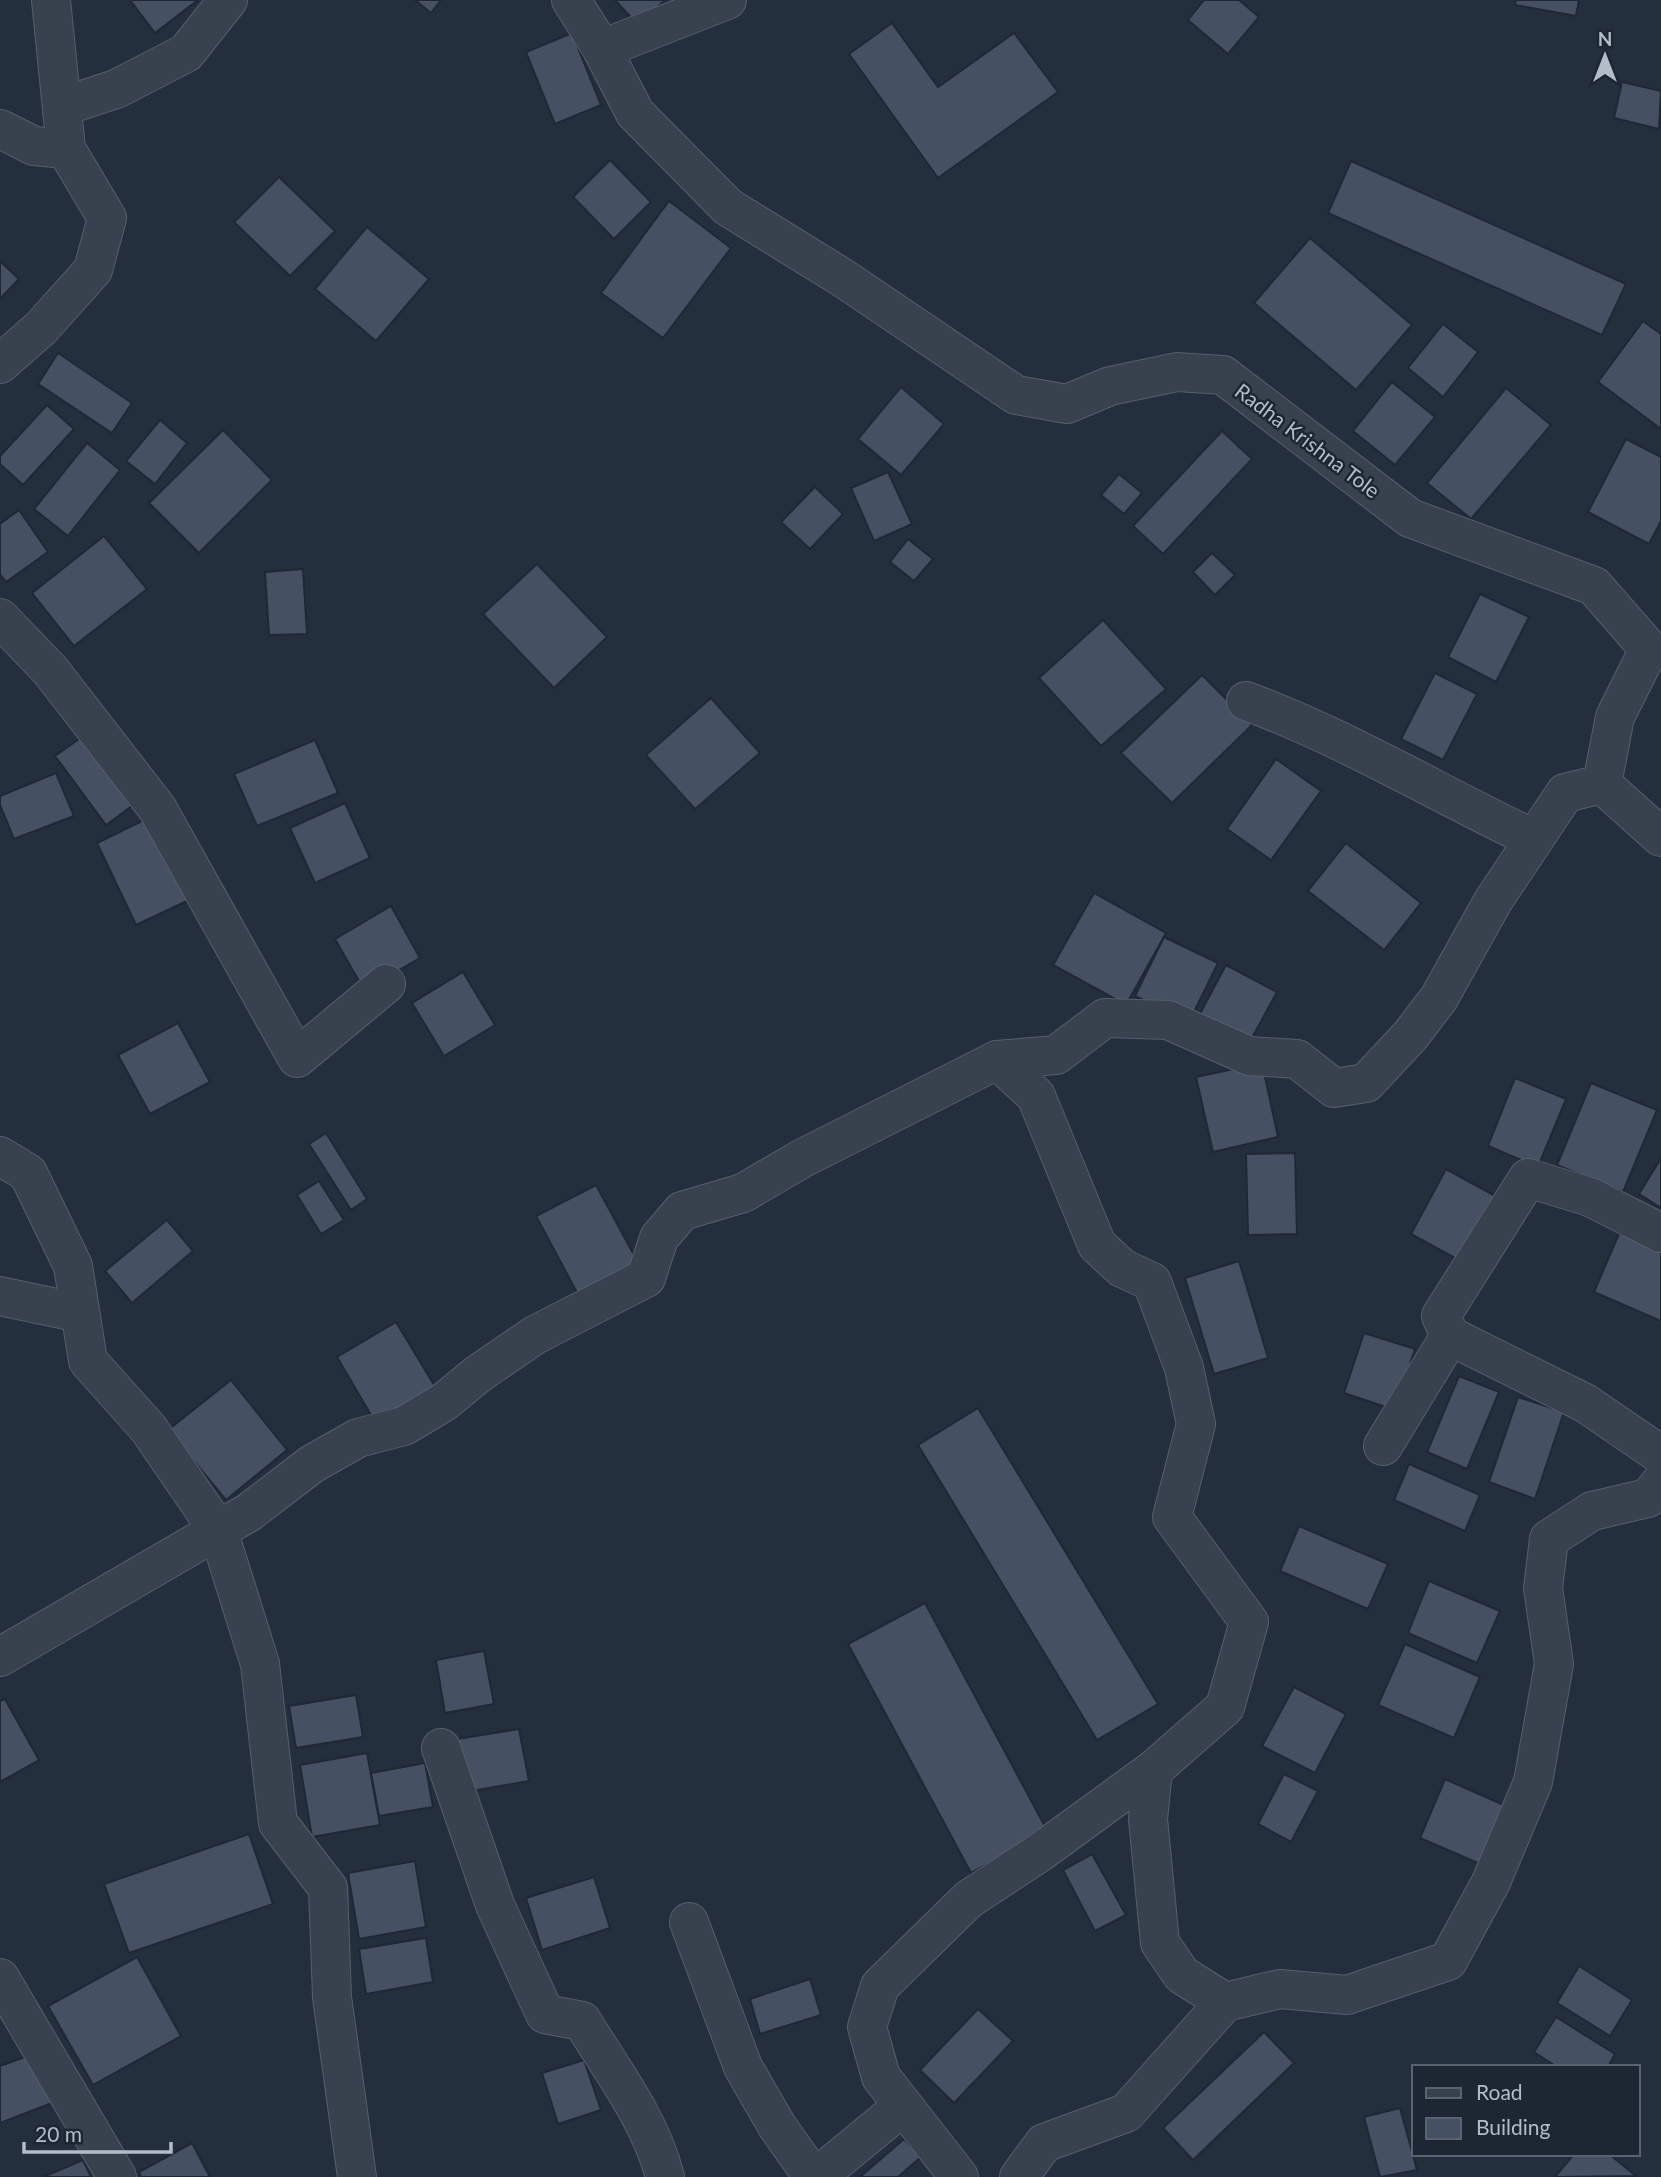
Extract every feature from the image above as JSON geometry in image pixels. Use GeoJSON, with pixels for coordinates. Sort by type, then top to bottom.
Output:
{"type":"FeatureCollection","features":[{"type":"Feature","properties":{"kind":"street"},"geometry":{"type":"LineString","coordinates":[[0,364],[41,328],[93,270],[107,218],[66,149],[64,106],[51,0]]}},
{"type":"Feature","properties":{"kind":"street"},"geometry":{"type":"LineString","coordinates":[[64,106],[116,89],[186,53],[228,0]]}},
{"type":"Feature","properties":{"kind":"street","name":"Radha Krishna Tole"},"geometry":{"type":"LineString","coordinates":[[571,0],[602,49],[635,113],[728,207],[843,278],[1016,395],[1067,404],[1110,386],[1177,372],[1223,375],[1410,518],[1594,586],[1655,647],[1615,717],[1602,784]]}},
{"type":"Feature","properties":{"kind":"street"},"geometry":{"type":"LineString","coordinates":[[602,49],[727,0]]}},
{"type":"Feature","properties":{"kind":"street"},"geometry":{"type":"LineString","coordinates":[[0,130],[34,146],[66,149]]}},
{"type":"Feature","properties":{"kind":"street"},"geometry":{"type":"LineString","coordinates":[[0,618],[50,670],[157,807],[297,1058],[386,984]]}},
{"type":"Feature","properties":{"kind":"street"},"geometry":{"type":"LineString","coordinates":[[1246,701],[1304,723],[1438,794],[1534,839]]}},
{"type":"Feature","properties":{"kind":"street"},"geometry":{"type":"LineString","coordinates":[[0,1657],[248,1513],[312,1464],[358,1438],[404,1426],[444,1402],[478,1374],[535,1335],[646,1278],[659,1238],[682,1212],[743,1193],[814,1152],[996,1060],[1056,1055],[1105,1018],[1168,1020],[1249,1056],[1297,1059],[1334,1088],[1366,1083],[1410,1036],[1439,998],[1493,901],[1565,793],[1602,784],[1661,837]]}},
{"type":"Feature","properties":{"kind":"street"},"geometry":{"type":"LineString","coordinates":[[959,2177],[881,2077],[867,2027],[880,1986],[969,1899],[1039,1853],[1153,1770],[1225,1707],[1249,1622],[1172,1517],[1196,1424],[1184,1368],[1152,1283],[1122,1268],[1097,1245],[1036,1096],[996,1060]]}},
{"type":"Feature","properties":{"kind":"street"},"geometry":{"type":"LineString","coordinates":[[0,1156],[28,1173],[73,1266],[88,1361],[148,1428],[218,1530],[260,1664],[278,1823],[328,1888],[332,1997],[357,2177]]}},
{"type":"Feature","properties":{"kind":"street"},"geometry":{"type":"LineString","coordinates":[[1661,1233],[1590,1197],[1528,1178],[1441,1316],[1450,1336],[1585,1403],[1661,1455]]}},
{"type":"Feature","properties":{"kind":"street"},"geometry":{"type":"LineString","coordinates":[[0,1296],[80,1313]]}},
{"type":"Feature","properties":{"kind":"street"},"geometry":{"type":"LineString","coordinates":[[1383,1446],[1450,1336]]}},
{"type":"Feature","properties":{"kind":"street"},"geometry":{"type":"LineString","coordinates":[[1019,2177],[1044,2143],[1126,2113],[1225,2002],[1280,1989],[1347,1995],[1448,1961],[1491,1882],[1533,1782],[1555,1664],[1543,1588],[1549,1539],[1592,1511],[1648,1498],[1661,1482]]}},
{"type":"Feature","properties":{"kind":"street"},"geometry":{"type":"LineString","coordinates":[[441,1748],[495,1905],[545,2014],[582,2021],[631,2101],[660,2158],[665,2177]]}},
{"type":"Feature","properties":{"kind":"street"},"geometry":{"type":"LineString","coordinates":[[1153,1770],[1148,1819],[1160,1943],[1182,1975],[1225,2002]]}},
{"type":"Feature","properties":{"kind":"street"},"geometry":{"type":"LineString","coordinates":[[689,1922],[743,2067],[777,2126],[815,2177],[903,2106]]}},
{"type":"Feature","properties":{"kind":"street"},"geometry":{"type":"LineString","coordinates":[[0,1978],[117,2177]]}},
{"type":"Feature","properties":{"kind":"building"},"geometry":{"type":"Polygon","coordinates":[[[130,0],[198,0],[155,33],[130,0]]]}},
{"type":"Feature","properties":{"kind":"building"},"geometry":{"type":"Polygon","coordinates":[[[415,0],[441,0],[431,13],[415,0]]]}},
{"type":"Feature","properties":{"kind":"building"},"geometry":{"type":"Polygon","coordinates":[[[615,0],[665,0],[638,25],[615,0]]]}},
{"type":"Feature","properties":{"kind":"building"},"geometry":{"type":"Polygon","coordinates":[[[1204,0],[1239,0],[1259,17],[1228,54],[1188,20],[1204,0]]]}},
{"type":"Feature","properties":{"kind":"building"},"geometry":{"type":"Polygon","coordinates":[[[1516,0],[1579,0],[1576,16],[1515,5],[1516,0]]]}},
{"type":"Feature","properties":{"kind":"building"},"geometry":{"type":"Polygon","coordinates":[[[892,23],[938,87],[1014,33],[1058,92],[938,178],[849,54],[892,23]]]}},
{"type":"Feature","properties":{"kind":"building"},"geometry":{"type":"Polygon","coordinates":[[[572,33],[601,105],[555,124],[526,52],[572,33]]]}},
{"type":"Feature","properties":{"kind":"building"},"geometry":{"type":"Polygon","coordinates":[[[1622,82],[1661,91],[1659,129],[1614,118],[1622,82]]]}},
{"type":"Feature","properties":{"kind":"building"},"geometry":{"type":"Polygon","coordinates":[[[610,160],[651,202],[614,239],[573,197],[610,160]]]}},
{"type":"Feature","properties":{"kind":"building"},"geometry":{"type":"Polygon","coordinates":[[[1351,161],[1626,284],[1602,335],[1328,213],[1351,161]]]}},
{"type":"Feature","properties":{"kind":"building"},"geometry":{"type":"Polygon","coordinates":[[[279,177],[335,231],[290,276],[234,222],[279,177]]]}},
{"type":"Feature","properties":{"kind":"building"},"geometry":{"type":"Polygon","coordinates":[[[669,201],[731,248],[663,338],[601,293],[669,201]]]}},
{"type":"Feature","properties":{"kind":"building"},"geometry":{"type":"Polygon","coordinates":[[[367,227],[429,279],[376,341],[315,289],[367,227]]]}},
{"type":"Feature","properties":{"kind":"building"},"geometry":{"type":"Polygon","coordinates":[[[1310,238],[1412,325],[1356,390],[1254,303],[1310,238]]]}},
{"type":"Feature","properties":{"kind":"building"},"geometry":{"type":"Polygon","coordinates":[[[0,261],[19,279],[0,299],[0,261]]]}},
{"type":"Feature","properties":{"kind":"building"},"geometry":{"type":"Polygon","coordinates":[[[1643,321],[1661,334],[1661,429],[1598,382],[1643,321]]]}},
{"type":"Feature","properties":{"kind":"building"},"geometry":{"type":"Polygon","coordinates":[[[1443,324],[1478,352],[1443,397],[1408,368],[1443,324]]]}},
{"type":"Feature","properties":{"kind":"building"},"geometry":{"type":"Polygon","coordinates":[[[58,353],[132,403],[112,433],[38,384],[58,353]]]}},
{"type":"Feature","properties":{"kind":"building"},"geometry":{"type":"Polygon","coordinates":[[[1392,382],[1435,417],[1395,465],[1353,431],[1392,382]]]}},
{"type":"Feature","properties":{"kind":"building"},"geometry":{"type":"Polygon","coordinates":[[[901,387],[944,424],[901,475],[858,439],[901,387]]]}},
{"type":"Feature","properties":{"kind":"building"},"geometry":{"type":"Polygon","coordinates":[[[1506,388],[1551,425],[1471,519],[1427,483],[1506,388]]]}},
{"type":"Feature","properties":{"kind":"building"},"geometry":{"type":"Polygon","coordinates":[[[47,405],[74,429],[23,485],[0,464],[0,456],[47,405]]]}},
{"type":"Feature","properties":{"kind":"building"},"geometry":{"type":"Polygon","coordinates":[[[160,420],[187,443],[155,484],[126,461],[160,420]]]}},
{"type":"Feature","properties":{"kind":"building"},"geometry":{"type":"Polygon","coordinates":[[[223,430],[272,480],[199,553],[149,503],[223,430]]]}},
{"type":"Feature","properties":{"kind":"building"},"geometry":{"type":"Polygon","coordinates":[[[1222,431],[1252,459],[1163,554],[1133,526],[1222,431]]]}},
{"type":"Feature","properties":{"kind":"building"},"geometry":{"type":"Polygon","coordinates":[[[1626,439],[1661,457],[1661,521],[1649,544],[1588,512],[1626,439]]]}},
{"type":"Feature","properties":{"kind":"building"},"geometry":{"type":"Polygon","coordinates":[[[87,443],[120,470],[68,536],[34,509],[87,443]]]}},
{"type":"Feature","properties":{"kind":"building"},"geometry":{"type":"Polygon","coordinates":[[[888,472],[912,524],[874,541],[851,488],[888,472]]]}},
{"type":"Feature","properties":{"kind":"building"},"geometry":{"type":"Polygon","coordinates":[[[1119,474],[1142,493],[1124,514],[1101,495],[1119,474]]]}},
{"type":"Feature","properties":{"kind":"building"},"geometry":{"type":"Polygon","coordinates":[[[815,487],[843,514],[810,549],[781,522],[815,487]]]}},
{"type":"Feature","properties":{"kind":"building"},"geometry":{"type":"Polygon","coordinates":[[[19,510],[48,552],[6,582],[0,574],[0,524],[19,510]]]}},
{"type":"Feature","properties":{"kind":"building"},"geometry":{"type":"Polygon","coordinates":[[[104,536],[147,589],[74,646],[32,593],[104,536]]]}},
{"type":"Feature","properties":{"kind":"building"},"geometry":{"type":"Polygon","coordinates":[[[908,539],[933,559],[914,581],[890,562],[908,539]]]}},
{"type":"Feature","properties":{"kind":"building"},"geometry":{"type":"Polygon","coordinates":[[[1212,553],[1235,575],[1215,595],[1193,572],[1212,553]]]}},
{"type":"Feature","properties":{"kind":"building"},"geometry":{"type":"Polygon","coordinates":[[[537,564],[607,637],[554,688],[483,614],[537,564]]]}},
{"type":"Feature","properties":{"kind":"building"},"geometry":{"type":"Polygon","coordinates":[[[303,569],[307,634],[269,635],[265,572],[303,569]]]}},
{"type":"Feature","properties":{"kind":"building"},"geometry":{"type":"Polygon","coordinates":[[[1480,594],[1529,617],[1496,682],[1448,657],[1480,594]]]}},
{"type":"Feature","properties":{"kind":"building"},"geometry":{"type":"Polygon","coordinates":[[[1103,620],[1166,689],[1101,746],[1039,678],[1103,620]]]}},
{"type":"Feature","properties":{"kind":"building"},"geometry":{"type":"Polygon","coordinates":[[[1435,673],[1477,694],[1443,760],[1401,739],[1435,673]]]}},
{"type":"Feature","properties":{"kind":"building"},"geometry":{"type":"Polygon","coordinates":[[[1202,675],[1252,725],[1172,803],[1121,753],[1202,675]]]}},
{"type":"Feature","properties":{"kind":"building"},"geometry":{"type":"Polygon","coordinates":[[[711,698],[760,753],[695,809],[646,755],[711,698]]]}},
{"type":"Feature","properties":{"kind":"building"},"geometry":{"type":"Polygon","coordinates":[[[86,734],[136,803],[106,825],[55,756],[86,734]]]}},
{"type":"Feature","properties":{"kind":"building"},"geometry":{"type":"Polygon","coordinates":[[[315,740],[338,793],[257,826],[234,774],[315,740]]]}},
{"type":"Feature","properties":{"kind":"building"},"geometry":{"type":"Polygon","coordinates":[[[1276,759],[1321,791],[1271,860],[1227,829],[1276,759]]]}},
{"type":"Feature","properties":{"kind":"building"},"geometry":{"type":"Polygon","coordinates":[[[56,773],[74,816],[14,839],[0,805],[0,796],[56,773]]]}},
{"type":"Feature","properties":{"kind":"building"},"geometry":{"type":"Polygon","coordinates":[[[345,803],[370,858],[315,883],[290,828],[345,803]]]}},
{"type":"Feature","properties":{"kind":"building"},"geometry":{"type":"Polygon","coordinates":[[[150,817],[189,900],[136,925],[97,843],[150,817]]]}},
{"type":"Feature","properties":{"kind":"building"},"geometry":{"type":"Polygon","coordinates":[[[1346,843],[1421,903],[1384,950],[1308,891],[1346,843]]]}},
{"type":"Feature","properties":{"kind":"building"},"geometry":{"type":"Polygon","coordinates":[[[1094,893],[1166,933],[1126,1005],[1053,965],[1094,893]]]}},
{"type":"Feature","properties":{"kind":"building"},"geometry":{"type":"Polygon","coordinates":[[[391,906],[420,958],[364,990],[335,939],[391,906]]]}},
{"type":"Feature","properties":{"kind":"building"},"geometry":{"type":"Polygon","coordinates":[[[1164,937],[1218,963],[1189,1022],[1135,996],[1164,937]]]}},
{"type":"Feature","properties":{"kind":"building"},"geometry":{"type":"Polygon","coordinates":[[[1226,965],[1277,992],[1246,1049],[1196,1021],[1226,965]]]}},
{"type":"Feature","properties":{"kind":"building"},"geometry":{"type":"Polygon","coordinates":[[[463,972],[495,1025],[444,1056],[412,1003],[463,972]]]}},
{"type":"Feature","properties":{"kind":"building"},"geometry":{"type":"Polygon","coordinates":[[[178,1023],[210,1082],[150,1114],[118,1055],[178,1023]]]}},
{"type":"Feature","properties":{"kind":"building"},"geometry":{"type":"Polygon","coordinates":[[[1262,1063],[1278,1137],[1213,1152],[1196,1077],[1262,1063]]]}},
{"type":"Feature","properties":{"kind":"building"},"geometry":{"type":"Polygon","coordinates":[[[1515,1078],[1566,1099],[1538,1167],[1488,1146],[1515,1078]]]}},
{"type":"Feature","properties":{"kind":"building"},"geometry":{"type":"Polygon","coordinates":[[[1591,1083],[1657,1110],[1623,1192],[1557,1165],[1591,1083]]]}},
{"type":"Feature","properties":{"kind":"building"},"geometry":{"type":"Polygon","coordinates":[[[326,1133],[367,1199],[351,1210],[309,1144],[326,1133]]]}},
{"type":"Feature","properties":{"kind":"building"},"geometry":{"type":"Polygon","coordinates":[[[1295,1153],[1297,1234],[1248,1235],[1246,1154],[1295,1153]]]}},
{"type":"Feature","properties":{"kind":"building"},"geometry":{"type":"Polygon","coordinates":[[[1661,1158],[1661,1208],[1639,1194],[1661,1158]]]}},
{"type":"Feature","properties":{"kind":"building"},"geometry":{"type":"Polygon","coordinates":[[[1446,1169],[1499,1198],[1464,1263],[1411,1234],[1446,1169]]]}},
{"type":"Feature","properties":{"kind":"building"},"geometry":{"type":"Polygon","coordinates":[[[319,1181],[344,1220],[321,1234],[297,1195],[319,1181]]]}},
{"type":"Feature","properties":{"kind":"building"},"geometry":{"type":"Polygon","coordinates":[[[596,1185],[641,1268],[581,1300],[536,1216],[596,1185]]]}},
{"type":"Feature","properties":{"kind":"building"},"geometry":{"type":"Polygon","coordinates":[[[167,1220],[193,1251],[132,1303],[105,1271],[167,1220]]]}},
{"type":"Feature","properties":{"kind":"building"},"geometry":{"type":"Polygon","coordinates":[[[1621,1229],[1661,1246],[1661,1321],[1594,1292],[1621,1229]]]}},
{"type":"Feature","properties":{"kind":"building"},"geometry":{"type":"Polygon","coordinates":[[[1239,1261],[1268,1358],[1214,1374],[1185,1278],[1239,1261]]]}},
{"type":"Feature","properties":{"kind":"building"},"geometry":{"type":"Polygon","coordinates":[[[396,1322],[439,1393],[378,1427],[337,1357],[396,1322]]]}},
{"type":"Feature","properties":{"kind":"building"},"geometry":{"type":"Polygon","coordinates":[[[1364,1333],[1415,1349],[1395,1410],[1344,1393],[1364,1333]]]}},
{"type":"Feature","properties":{"kind":"building"},"geometry":{"type":"Polygon","coordinates":[[[1459,1376],[1499,1392],[1467,1469],[1427,1452],[1459,1376]]]}},
{"type":"Feature","properties":{"kind":"building"},"geometry":{"type":"Polygon","coordinates":[[[231,1380],[287,1450],[226,1500],[168,1430],[231,1380]]]}},
{"type":"Feature","properties":{"kind":"building"},"geometry":{"type":"Polygon","coordinates":[[[1518,1397],[1564,1412],[1535,1499],[1489,1482],[1518,1397]]]}},
{"type":"Feature","properties":{"kind":"building"},"geometry":{"type":"Polygon","coordinates":[[[978,1408],[1158,1704],[1097,1740],[918,1445],[978,1408]]]}},
{"type":"Feature","properties":{"kind":"building"},"geometry":{"type":"Polygon","coordinates":[[[1409,1464],[1480,1495],[1465,1531],[1394,1500],[1409,1464]]]}},
{"type":"Feature","properties":{"kind":"building"},"geometry":{"type":"Polygon","coordinates":[[[1299,1526],[1388,1564],[1368,1609],[1280,1571],[1299,1526]]]}},
{"type":"Feature","properties":{"kind":"building"},"geometry":{"type":"Polygon","coordinates":[[[1429,1581],[1500,1611],[1477,1663],[1408,1633],[1429,1581]]]}},
{"type":"Feature","properties":{"kind":"building"},"geometry":{"type":"Polygon","coordinates":[[[925,1603],[1048,1832],[971,1873],[848,1644],[925,1603]]]}},
{"type":"Feature","properties":{"kind":"building"},"geometry":{"type":"Polygon","coordinates":[[[1405,1644],[1480,1677],[1454,1738],[1378,1705],[1405,1644]]]}},
{"type":"Feature","properties":{"kind":"building"},"geometry":{"type":"Polygon","coordinates":[[[484,1651],[494,1704],[445,1713],[436,1660],[484,1651]]]}},
{"type":"Feature","properties":{"kind":"building"},"geometry":{"type":"Polygon","coordinates":[[[1294,1687],[1346,1714],[1315,1773],[1262,1746],[1294,1687]]]}},
{"type":"Feature","properties":{"kind":"building"},"geometry":{"type":"Polygon","coordinates":[[[356,1695],[363,1737],[296,1748],[289,1706],[356,1695]]]}},
{"type":"Feature","properties":{"kind":"building"},"geometry":{"type":"Polygon","coordinates":[[[5,1699],[39,1760],[0,1782],[0,1701],[5,1699]]]}},
{"type":"Feature","properties":{"kind":"building"},"geometry":{"type":"Polygon","coordinates":[[[519,1729],[529,1781],[466,1792],[457,1739],[519,1729]]]}},
{"type":"Feature","properties":{"kind":"building"},"geometry":{"type":"Polygon","coordinates":[[[367,1753],[380,1825],[312,1837],[300,1765],[367,1753]]]}},
{"type":"Feature","properties":{"kind":"building"},"geometry":{"type":"Polygon","coordinates":[[[425,1763],[433,1807],[379,1816],[371,1773],[425,1763]]]}},
{"type":"Feature","properties":{"kind":"building"},"geometry":{"type":"Polygon","coordinates":[[[1284,1774],[1318,1791],[1291,1842],[1258,1824],[1284,1774]]]}},
{"type":"Feature","properties":{"kind":"building"},"geometry":{"type":"Polygon","coordinates":[[[1445,1779],[1506,1806],[1480,1864],[1420,1838],[1445,1779]]]}},
{"type":"Feature","properties":{"kind":"building"},"geometry":{"type":"Polygon","coordinates":[[[249,1834],[273,1904],[129,1953],[104,1884],[249,1834]]]}},
{"type":"Feature","properties":{"kind":"building"},"geometry":{"type":"Polygon","coordinates":[[[1092,1854],[1126,1915],[1095,1931],[1063,1870],[1092,1854]]]}},
{"type":"Feature","properties":{"kind":"building"},"geometry":{"type":"Polygon","coordinates":[[[415,1861],[426,1927],[359,1939],[348,1873],[415,1861]]]}},
{"type":"Feature","properties":{"kind":"building"},"geometry":{"type":"Polygon","coordinates":[[[594,1877],[610,1928],[542,1950],[526,1898],[594,1877]]]}},
{"type":"Feature","properties":{"kind":"building"},"geometry":{"type":"Polygon","coordinates":[[[426,1938],[433,1982],[366,1994],[359,1949],[426,1938]]]}},
{"type":"Feature","properties":{"kind":"building"},"geometry":{"type":"Polygon","coordinates":[[[137,1957],[181,2036],[93,2085],[48,2006],[137,1957]]]}},
{"type":"Feature","properties":{"kind":"building"},"geometry":{"type":"Polygon","coordinates":[[[1579,1966],[1632,2000],[1610,2036],[1557,2003],[1579,1966]]]}},
{"type":"Feature","properties":{"kind":"building"},"geometry":{"type":"Polygon","coordinates":[[[810,1979],[821,2015],[760,2034],[750,1999],[810,1979]]]}},
{"type":"Feature","properties":{"kind":"building"},"geometry":{"type":"Polygon","coordinates":[[[978,2009],[1013,2041],[954,2103],[920,2070],[978,2009]]]}},
{"type":"Feature","properties":{"kind":"building"},"geometry":{"type":"Polygon","coordinates":[[[1556,2017],[1615,2054],[1609,2065],[1554,2065],[1534,2052],[1556,2017]]]}},
{"type":"Feature","properties":{"kind":"building"},"geometry":{"type":"Polygon","coordinates":[[[1264,2032],[1294,2063],[1193,2160],[1163,2128],[1264,2032]]]}},
{"type":"Feature","properties":{"kind":"building"},"geometry":{"type":"Polygon","coordinates":[[[33,2054],[52,2103],[0,2123],[0,2066],[33,2054]]]}},
{"type":"Feature","properties":{"kind":"building"},"geometry":{"type":"Polygon","coordinates":[[[584,2060],[601,2110],[558,2124],[542,2073],[584,2060]]]}},
{"type":"Feature","properties":{"kind":"building"},"geometry":{"type":"Polygon","coordinates":[[[1400,2108],[1417,2170],[1380,2177],[1364,2117],[1400,2108]]]}},
{"type":"Feature","properties":{"kind":"building"},"geometry":{"type":"Polygon","coordinates":[[[904,2139],[921,2157],[898,2177],[860,2177],[904,2139]]]}},
{"type":"Feature","properties":{"kind":"building"},"geometry":{"type":"Polygon","coordinates":[[[192,2143],[210,2177],[141,2177],[139,2172],[192,2143]]]}},
{"type":"Feature","properties":{"kind":"building"},"geometry":{"type":"Polygon","coordinates":[[[1572,2156],[1611,2156],[1636,2176],[1555,2177],[1572,2156]]]}},
{"type":"Feature","properties":{"kind":"building"},"geometry":{"type":"Polygon","coordinates":[[[83,2160],[91,2177],[43,2177],[83,2160]]]}}]}
